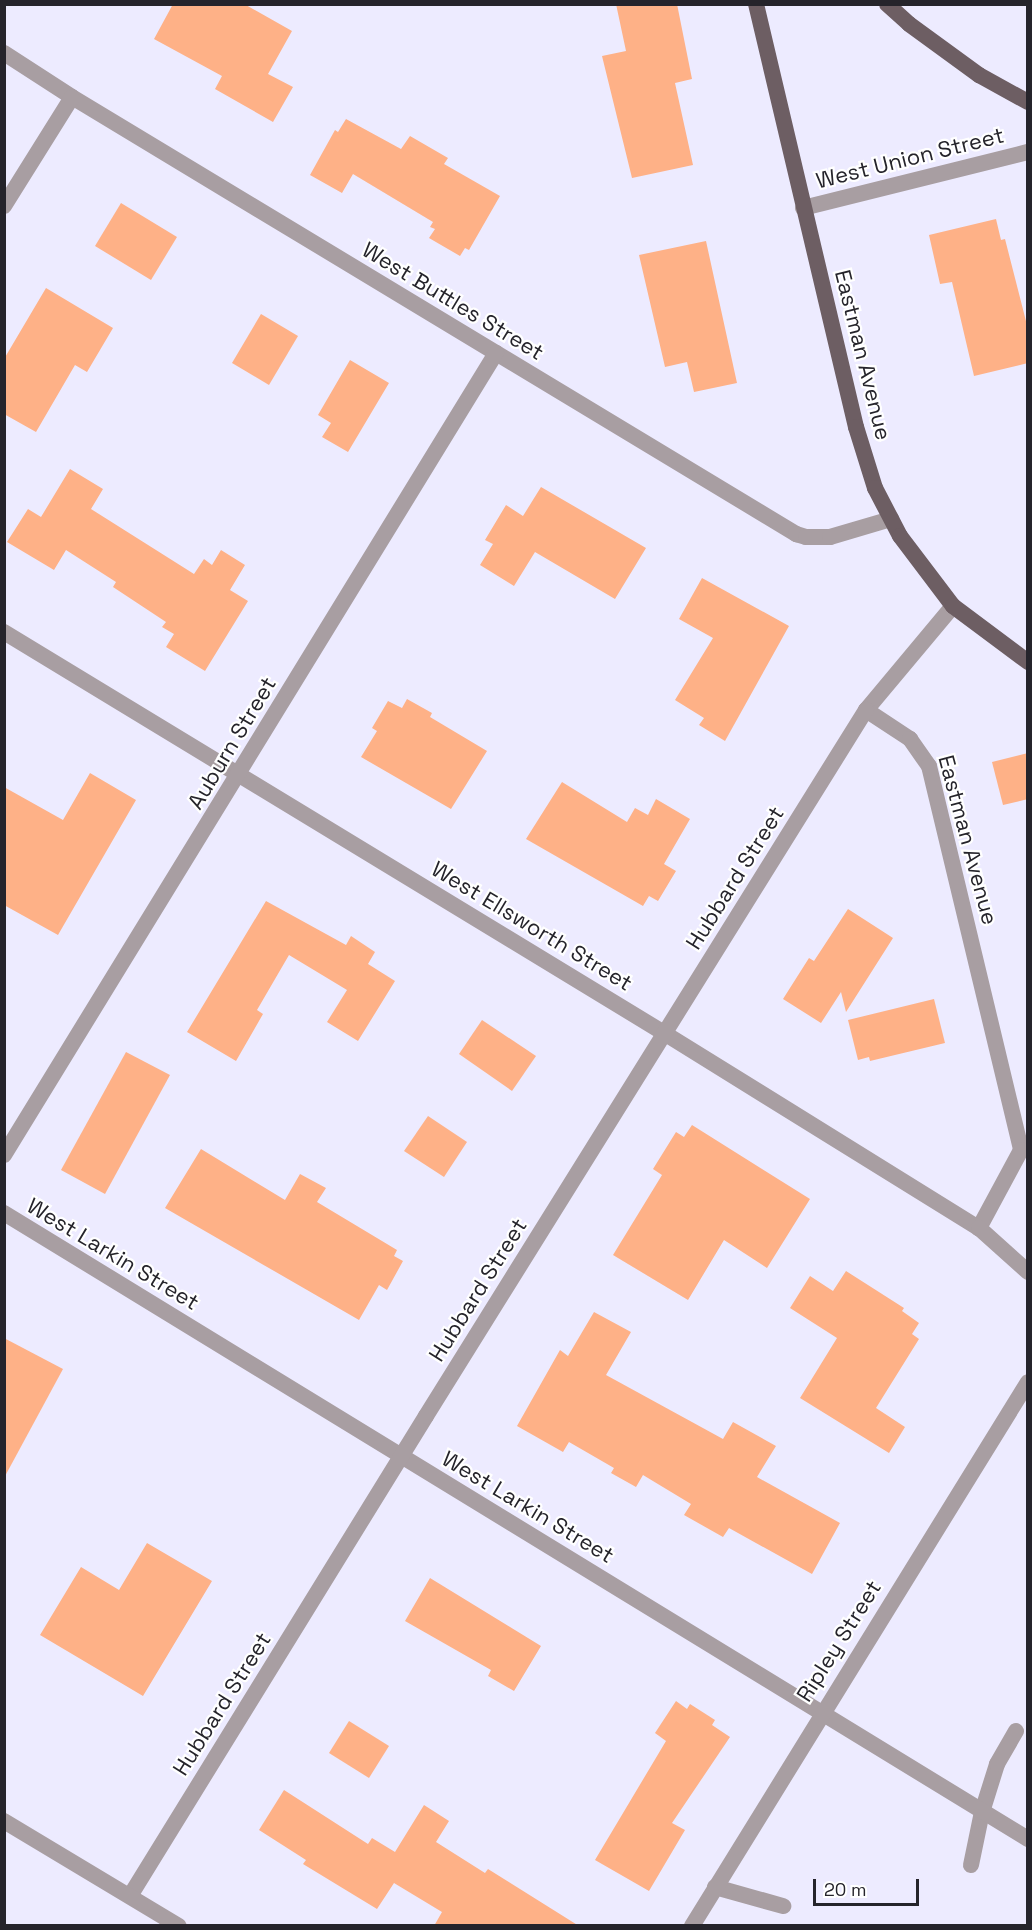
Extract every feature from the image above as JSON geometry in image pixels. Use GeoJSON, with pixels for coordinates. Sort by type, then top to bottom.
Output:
{"type":"FeatureCollection","features":[{"type":"Feature","properties":{"kind":"main road","name":"Eastman Avenue"},"geometry":{"type":"LineString","coordinates":[[756,4],[856,427],[875,488],[918,562],[953,606]]}},
{"type":"Feature","properties":{"kind":"main road"},"geometry":{"type":"LineString","coordinates":[[887,4],[909,24],[979,75],[1028,102]]}},
{"type":"Feature","properties":{"kind":"main road"},"geometry":{"type":"LineString","coordinates":[[953,606],[1028,662]]}},
{"type":"Feature","properties":{"kind":"street","name":"West Buttles Street"},"geometry":{"type":"LineString","coordinates":[[4,53],[72,97],[796,534],[806,537],[830,537],[891,519]]}},
{"type":"Feature","properties":{"kind":"street"},"geometry":{"type":"LineString","coordinates":[[4,206],[72,97]]}},
{"type":"Feature","properties":{"kind":"street","name":"West Union Street"},"geometry":{"type":"LineString","coordinates":[[803,208],[1028,152]]}},
{"type":"Feature","properties":{"kind":"street","name":"Auburn Street"},"geometry":{"type":"LineString","coordinates":[[4,1155],[496,353]]}},
{"type":"Feature","properties":{"kind":"street"},"geometry":{"type":"LineString","coordinates":[[866,710],[953,606]]}},
{"type":"Feature","properties":{"kind":"street","name":"West Ellsworth Street"},"geometry":{"type":"LineString","coordinates":[[4,632],[664,1033],[979,1228],[1028,1272]]}},
{"type":"Feature","properties":{"kind":"street","name":"Hubbard Street"},"geometry":{"type":"LineString","coordinates":[[130,1896],[866,710]]}},
{"type":"Feature","properties":{"kind":"street","name":"Eastman Avenue"},"geometry":{"type":"LineString","coordinates":[[866,710],[910,739],[929,766],[1022,1150],[979,1228]]}},
{"type":"Feature","properties":{"kind":"street","name":"West Larkin Street"},"geometry":{"type":"LineString","coordinates":[[4,1213],[1028,1839]]}},
{"type":"Feature","properties":{"kind":"street","name":"Ripley Street"},"geometry":{"type":"LineString","coordinates":[[692,1926],[821,1712],[1028,1382]]}},
{"type":"Feature","properties":{"kind":"street"},"geometry":{"type":"LineString","coordinates":[[971,1865],[982,1812],[997,1764],[1016,1731]]}},
{"type":"Feature","properties":{"kind":"street"},"geometry":{"type":"LineString","coordinates":[[4,1821],[179,1926]]}},
{"type":"Feature","properties":{"kind":"street"},"geometry":{"type":"LineString","coordinates":[[715,1887],[783,1906]]}},
{"type":"Feature","properties":{"kind":"building"},"geometry":{"type":"Polygon","coordinates":[[[173,4],[246,5],[292,31],[268,74],[293,87],[273,122],[215,89],[222,76],[154,39],[173,4]]]}},
{"type":"Feature","properties":{"kind":"building"},"geometry":{"type":"Polygon","coordinates":[[[616,4],[677,4],[692,79],[675,83],[693,165],[632,178],[602,56],[626,51],[616,4]]]}},
{"type":"Feature","properties":{"kind":"building"},"geometry":{"type":"Polygon","coordinates":[[[346,119],[401,149],[410,136],[448,158],[444,164],[500,196],[469,250],[465,248],[460,256],[429,238],[435,229],[430,227],[433,222],[353,174],[342,193],[310,175],[335,130],[338,132],[346,119]]]}},
{"type":"Feature","properties":{"kind":"building"},"geometry":{"type":"Polygon","coordinates":[[[121,203],[177,237],[151,280],[95,246],[121,203]]]}},
{"type":"Feature","properties":{"kind":"building"},"geometry":{"type":"Polygon","coordinates":[[[996,219],[1001,240],[1005,239],[1028,329],[1028,363],[974,376],[952,282],[940,284],[929,235],[996,219]]]}},
{"type":"Feature","properties":{"kind":"building"},"geometry":{"type":"Polygon","coordinates":[[[706,241],[737,383],[694,392],[687,362],[665,367],[639,255],[706,241]]]}},
{"type":"Feature","properties":{"kind":"building"},"geometry":{"type":"Polygon","coordinates":[[[46,288],[113,328],[87,372],[75,365],[36,432],[4,414],[4,359],[46,288]]]}},
{"type":"Feature","properties":{"kind":"building"},"geometry":{"type":"Polygon","coordinates":[[[261,314],[298,336],[269,385],[232,363],[261,314]]]}},
{"type":"Feature","properties":{"kind":"building"},"geometry":{"type":"Polygon","coordinates":[[[350,360],[389,383],[348,452],[322,437],[331,423],[318,415],[350,360]]]}},
{"type":"Feature","properties":{"kind":"building"},"geometry":{"type":"Polygon","coordinates":[[[70,469],[103,489],[91,509],[194,574],[204,559],[212,565],[221,550],[245,565],[230,590],[248,601],[205,671],[166,647],[174,634],[162,627],[166,622],[113,587],[116,582],[66,550],[54,570],[7,542],[28,509],[41,517],[70,469]]]}},
{"type":"Feature","properties":{"kind":"building"},"geometry":{"type":"Polygon","coordinates":[[[541,487],[646,548],[615,599],[535,552],[514,586],[480,565],[493,544],[485,540],[506,505],[523,516],[541,487]]]}},
{"type":"Feature","properties":{"kind":"building"},"geometry":{"type":"Polygon","coordinates":[[[702,578],[789,626],[725,741],[699,725],[704,718],[675,700],[713,638],[679,619],[702,578]]]}},
{"type":"Feature","properties":{"kind":"building"},"geometry":{"type":"Polygon","coordinates":[[[407,699],[432,713],[430,717],[487,751],[451,809],[361,757],[377,731],[372,728],[388,701],[402,708],[407,699]]]}},
{"type":"Feature","properties":{"kind":"building"},"geometry":{"type":"Polygon","coordinates":[[[1028,753],[1028,799],[1003,805],[992,762],[1028,753]]]}},
{"type":"Feature","properties":{"kind":"building"},"geometry":{"type":"Polygon","coordinates":[[[90,773],[136,800],[58,935],[4,905],[4,787],[63,820],[90,773]]]}},
{"type":"Feature","properties":{"kind":"building"},"geometry":{"type":"Polygon","coordinates":[[[562,782],[627,822],[635,808],[648,815],[656,799],[690,819],[664,864],[676,871],[658,901],[649,896],[643,906],[526,839],[562,782]]]}},
{"type":"Feature","properties":{"kind":"building"},"geometry":{"type":"Polygon","coordinates":[[[266,901],[346,945],[351,936],[375,952],[368,964],[395,981],[358,1041],[327,1022],[347,990],[289,955],[257,1010],[263,1014],[236,1061],[187,1032],[266,901]]]}},
{"type":"Feature","properties":{"kind":"building"},"geometry":{"type":"Polygon","coordinates":[[[848,909],[893,938],[846,1012],[841,992],[821,1023],[783,999],[809,958],[814,961],[848,909]]]}},
{"type":"Feature","properties":{"kind":"building"},"geometry":{"type":"Polygon","coordinates":[[[934,999],[945,1043],[870,1061],[869,1057],[858,1060],[848,1020],[934,999]]]}},
{"type":"Feature","properties":{"kind":"building"},"geometry":{"type":"Polygon","coordinates":[[[482,1020],[536,1056],[512,1091],[459,1054],[482,1020]]]}},
{"type":"Feature","properties":{"kind":"building"},"geometry":{"type":"Polygon","coordinates":[[[126,1052],[170,1075],[105,1194],[61,1170],[126,1052]]]}},
{"type":"Feature","properties":{"kind":"building"},"geometry":{"type":"Polygon","coordinates":[[[428,1116],[467,1142],[444,1177],[404,1151],[428,1116]]]}},
{"type":"Feature","properties":{"kind":"building"},"geometry":{"type":"Polygon","coordinates":[[[692,1125],[810,1199],[767,1268],[724,1240],[688,1300],[613,1255],[662,1175],[653,1169],[676,1132],[684,1137],[692,1125]]]}},
{"type":"Feature","properties":{"kind":"building"},"geometry":{"type":"Polygon","coordinates":[[[201,1149],[285,1200],[300,1174],[326,1188],[317,1202],[397,1250],[394,1256],[403,1261],[387,1290],[379,1285],[359,1320],[165,1208],[201,1149]]]}},
{"type":"Feature","properties":{"kind":"building"},"geometry":{"type":"Polygon","coordinates":[[[846,1271],[904,1308],[902,1311],[919,1323],[912,1334],[919,1339],[876,1408],[905,1427],[889,1453],[800,1398],[837,1338],[790,1308],[810,1276],[833,1291],[846,1271]]]}},
{"type":"Feature","properties":{"kind":"building"},"geometry":{"type":"Polygon","coordinates":[[[594,1312],[631,1332],[606,1375],[723,1439],[733,1422],[776,1446],[757,1477],[840,1523],[812,1574],[729,1528],[723,1537],[684,1515],[691,1504],[643,1475],[636,1487],[611,1473],[614,1468],[569,1442],[563,1452],[517,1426],[560,1350],[568,1356],[594,1312]]]}},
{"type":"Feature","properties":{"kind":"building"},"geometry":{"type":"Polygon","coordinates":[[[4,1338],[63,1369],[4,1478],[4,1338]]]}},
{"type":"Feature","properties":{"kind":"building"},"geometry":{"type":"Polygon","coordinates":[[[147,1543],[212,1581],[143,1696],[40,1635],[81,1567],[119,1590],[147,1543]]]}},
{"type":"Feature","properties":{"kind":"building"},"geometry":{"type":"Polygon","coordinates":[[[430,1578],[541,1646],[514,1691],[488,1676],[491,1670],[405,1621],[430,1578]]]}},
{"type":"Feature","properties":{"kind":"building"},"geometry":{"type":"Polygon","coordinates":[[[676,1701],[687,1709],[690,1704],[715,1720],[712,1725],[730,1737],[672,1823],[685,1830],[649,1891],[595,1860],[666,1741],[655,1733],[676,1701]]]}},
{"type":"Feature","properties":{"kind":"building"},"geometry":{"type":"Polygon","coordinates":[[[349,1721],[389,1746],[369,1778],[329,1753],[349,1721]]]}},
{"type":"Feature","properties":{"kind":"building"},"geometry":{"type":"Polygon","coordinates":[[[284,1790],[368,1844],[372,1838],[395,1852],[424,1805],[449,1821],[436,1842],[485,1873],[488,1869],[579,1926],[434,1926],[442,1912],[394,1883],[377,1909],[303,1864],[306,1860],[259,1830],[284,1790]]]}}]}
